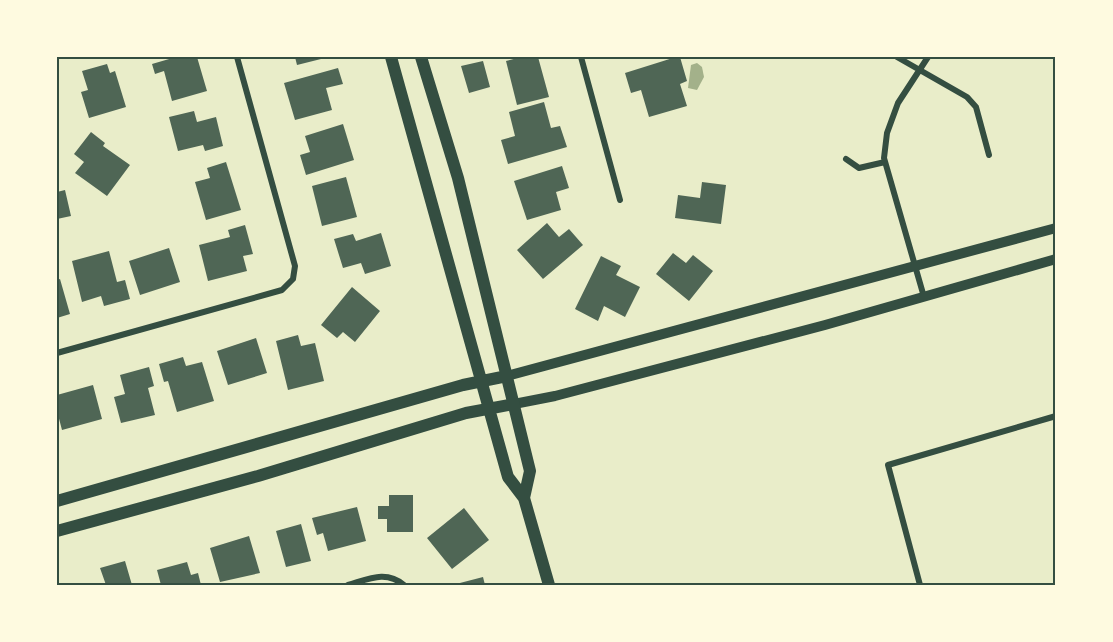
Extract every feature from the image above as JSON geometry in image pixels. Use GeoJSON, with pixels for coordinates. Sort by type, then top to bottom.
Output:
{"type":"FeatureCollection","features":[{"type":"Feature","properties":{"kind":"main road"},"geometry":{"type":"LineString","coordinates":[[391,57],[508,477],[524,498],[549,585]]}},
{"type":"Feature","properties":{"kind":"main road"},"geometry":{"type":"LineString","coordinates":[[421,57],[458,178],[530,471],[524,498]]}},
{"type":"Feature","properties":{"kind":"main road"},"geometry":{"type":"LineString","coordinates":[[57,501],[507,376]]}},
{"type":"Feature","properties":{"kind":"main road"},"geometry":{"type":"LineString","coordinates":[[57,531],[490,408],[514,404]]}},
{"type":"Feature","properties":{"kind":"street"},"geometry":{"type":"LineString","coordinates":[[57,353],[282,290],[292,279],[295,266],[237,57]]}},
{"type":"Feature","properties":{"kind":"street"},"geometry":{"type":"LineString","coordinates":[[581,57],[620,200]]}},
{"type":"Feature","properties":{"kind":"street"},"geometry":{"type":"LineString","coordinates":[[897,57],[967,97],[976,107],[989,155]]}},
{"type":"Feature","properties":{"kind":"street"},"geometry":{"type":"LineString","coordinates":[[924,297],[885,162],[887,133],[898,103],[928,57]]}},
{"type":"Feature","properties":{"kind":"street"},"geometry":{"type":"LineString","coordinates":[[846,159],[859,168],[885,162]]}},
{"type":"Feature","properties":{"kind":"street"},"geometry":{"type":"LineString","coordinates":[[507,376],[1056,228]]}},
{"type":"Feature","properties":{"kind":"street"},"geometry":{"type":"LineString","coordinates":[[514,404],[578,390],[1056,260]]}},
{"type":"Feature","properties":{"kind":"street"},"geometry":{"type":"LineString","coordinates":[[920,585],[888,465],[1056,416]]}},
{"type":"Feature","properties":{"kind":"street"},"geometry":{"type":"LineString","coordinates":[[348,585],[384,575],[396,578],[404,585]]}},
{"type":"Feature","properties":{"kind":"shaded area"},"geometry":{"type":"Polygon","coordinates":[[[697,63],[702,67],[704,77],[697,90],[688,88],[691,65],[697,63]]]}},
{"type":"Feature","properties":{"kind":"building"},"geometry":{"type":"Polygon","coordinates":[[[176,57],[197,57],[207,91],[172,101],[164,71],[155,74],[152,64],[176,57]]]}},
{"type":"Feature","properties":{"kind":"building"},"geometry":{"type":"Polygon","coordinates":[[[295,57],[325,57],[325,58],[297,65],[295,57]]]}},
{"type":"Feature","properties":{"kind":"building"},"geometry":{"type":"Polygon","coordinates":[[[521,57],[538,57],[549,97],[517,105],[506,61],[521,57]]]}},
{"type":"Feature","properties":{"kind":"building"},"geometry":{"type":"Polygon","coordinates":[[[680,57],[687,81],[680,84],[687,106],[649,117],[641,90],[631,93],[625,73],[680,57]]]}},
{"type":"Feature","properties":{"kind":"building"},"geometry":{"type":"Polygon","coordinates":[[[483,61],[490,87],[469,93],[461,66],[483,61]]]}},
{"type":"Feature","properties":{"kind":"building"},"geometry":{"type":"Polygon","coordinates":[[[107,64],[110,73],[115,71],[126,107],[89,118],[81,92],[88,90],[82,71],[107,64]]]}},
{"type":"Feature","properties":{"kind":"building"},"geometry":{"type":"Polygon","coordinates":[[[338,68],[343,84],[326,88],[332,110],[295,120],[284,83],[338,68]]]}},
{"type":"Feature","properties":{"kind":"building"},"geometry":{"type":"Polygon","coordinates":[[[544,102],[551,128],[560,126],[567,147],[508,164],[501,140],[515,136],[509,112],[544,102]]]}},
{"type":"Feature","properties":{"kind":"building"},"geometry":{"type":"Polygon","coordinates":[[[194,111],[197,122],[216,117],[223,146],[205,151],[203,145],[178,151],[169,117],[194,111]]]}},
{"type":"Feature","properties":{"kind":"building"},"geometry":{"type":"Polygon","coordinates":[[[343,124],[354,160],[306,175],[300,155],[310,152],[305,136],[343,124]]]}},
{"type":"Feature","properties":{"kind":"building"},"geometry":{"type":"Polygon","coordinates":[[[91,132],[105,143],[103,146],[130,165],[107,196],[75,173],[84,162],[74,154],[91,132]]]}},
{"type":"Feature","properties":{"kind":"building"},"geometry":{"type":"Polygon","coordinates":[[[226,162],[241,210],[206,220],[195,182],[210,178],[207,168],[226,162]]]}},
{"type":"Feature","properties":{"kind":"building"},"geometry":{"type":"Polygon","coordinates":[[[562,166],[569,188],[556,192],[561,210],[527,220],[514,181],[562,166]]]}},
{"type":"Feature","properties":{"kind":"building"},"geometry":{"type":"Polygon","coordinates":[[[346,177],[357,217],[322,226],[312,186],[346,177]]]}},
{"type":"Feature","properties":{"kind":"building"},"geometry":{"type":"Polygon","coordinates":[[[702,182],[726,185],[721,224],[675,218],[678,195],[700,198],[702,182]]]}},
{"type":"Feature","properties":{"kind":"building"},"geometry":{"type":"Polygon","coordinates":[[[65,190],[71,216],[57,219],[57,192],[65,190]]]}},
{"type":"Feature","properties":{"kind":"building"},"geometry":{"type":"Polygon","coordinates":[[[547,223],[559,237],[569,229],[583,245],[543,279],[517,250],[547,223]]]}},
{"type":"Feature","properties":{"kind":"building"},"geometry":{"type":"Polygon","coordinates":[[[245,225],[253,254],[243,256],[247,271],[208,281],[199,245],[230,237],[228,230],[245,225]]]}},
{"type":"Feature","properties":{"kind":"building"},"geometry":{"type":"Polygon","coordinates":[[[381,233],[391,266],[365,274],[361,263],[343,268],[334,239],[353,234],[356,241],[381,233]]]}},
{"type":"Feature","properties":{"kind":"building"},"geometry":{"type":"Polygon","coordinates":[[[169,248],[180,282],[140,295],[129,261],[169,248]]]}},
{"type":"Feature","properties":{"kind":"building"},"geometry":{"type":"Polygon","coordinates":[[[109,251],[117,282],[125,280],[130,299],[104,306],[101,296],[82,302],[72,261],[109,251]]]}},
{"type":"Feature","properties":{"kind":"building"},"geometry":{"type":"Polygon","coordinates":[[[673,253],[686,263],[693,255],[713,271],[689,301],[656,274],[673,253]]]}},
{"type":"Feature","properties":{"kind":"building"},"geometry":{"type":"Polygon","coordinates":[[[601,256],[621,266],[616,275],[640,287],[625,317],[604,306],[598,321],[575,309],[601,256]]]}},
{"type":"Feature","properties":{"kind":"building"},"geometry":{"type":"Polygon","coordinates":[[[60,279],[70,314],[57,318],[57,280],[60,279]]]}},
{"type":"Feature","properties":{"kind":"building"},"geometry":{"type":"Polygon","coordinates":[[[352,287],[380,311],[355,342],[343,332],[337,338],[321,325],[352,287]]]}},
{"type":"Feature","properties":{"kind":"building"},"geometry":{"type":"Polygon","coordinates":[[[298,335],[301,346],[315,343],[324,381],[288,390],[276,341],[298,335]]]}},
{"type":"Feature","properties":{"kind":"building"},"geometry":{"type":"Polygon","coordinates":[[[256,338],[267,373],[228,385],[217,351],[256,338]]]}},
{"type":"Feature","properties":{"kind":"building"},"geometry":{"type":"Polygon","coordinates":[[[183,357],[186,366],[202,362],[214,401],[177,412],[168,381],[164,382],[159,364],[183,357]]]}},
{"type":"Feature","properties":{"kind":"building"},"geometry":{"type":"Polygon","coordinates":[[[149,367],[154,386],[148,388],[155,415],[121,423],[114,397],[125,394],[120,375],[149,367]]]}},
{"type":"Feature","properties":{"kind":"building"},"geometry":{"type":"Polygon","coordinates":[[[93,385],[102,419],[62,430],[57,411],[57,395],[93,385]]]}},
{"type":"Feature","properties":{"kind":"building"},"geometry":{"type":"Polygon","coordinates":[[[389,495],[413,495],[413,532],[387,532],[387,519],[378,519],[378,506],[389,506],[389,495]]]}},
{"type":"Feature","properties":{"kind":"building"},"geometry":{"type":"Polygon","coordinates":[[[357,507],[366,541],[328,551],[323,533],[317,535],[312,518],[357,507]]]}},
{"type":"Feature","properties":{"kind":"building"},"geometry":{"type":"Polygon","coordinates":[[[464,508],[489,540],[452,569],[427,538],[464,508]]]}},
{"type":"Feature","properties":{"kind":"building"},"geometry":{"type":"Polygon","coordinates":[[[301,524],[311,561],[286,567],[276,531],[301,524]]]}},
{"type":"Feature","properties":{"kind":"building"},"geometry":{"type":"Polygon","coordinates":[[[249,536],[260,573],[220,582],[210,548],[249,536]]]}},
{"type":"Feature","properties":{"kind":"building"},"geometry":{"type":"Polygon","coordinates":[[[125,561],[132,585],[106,585],[100,568],[125,561]]]}},
{"type":"Feature","properties":{"kind":"building"},"geometry":{"type":"Polygon","coordinates":[[[187,562],[191,575],[198,573],[201,585],[161,585],[157,570],[187,562]]]}},
{"type":"Feature","properties":{"kind":"building"},"geometry":{"type":"Polygon","coordinates":[[[483,577],[485,585],[456,585],[456,584],[483,577]]]}}]}
